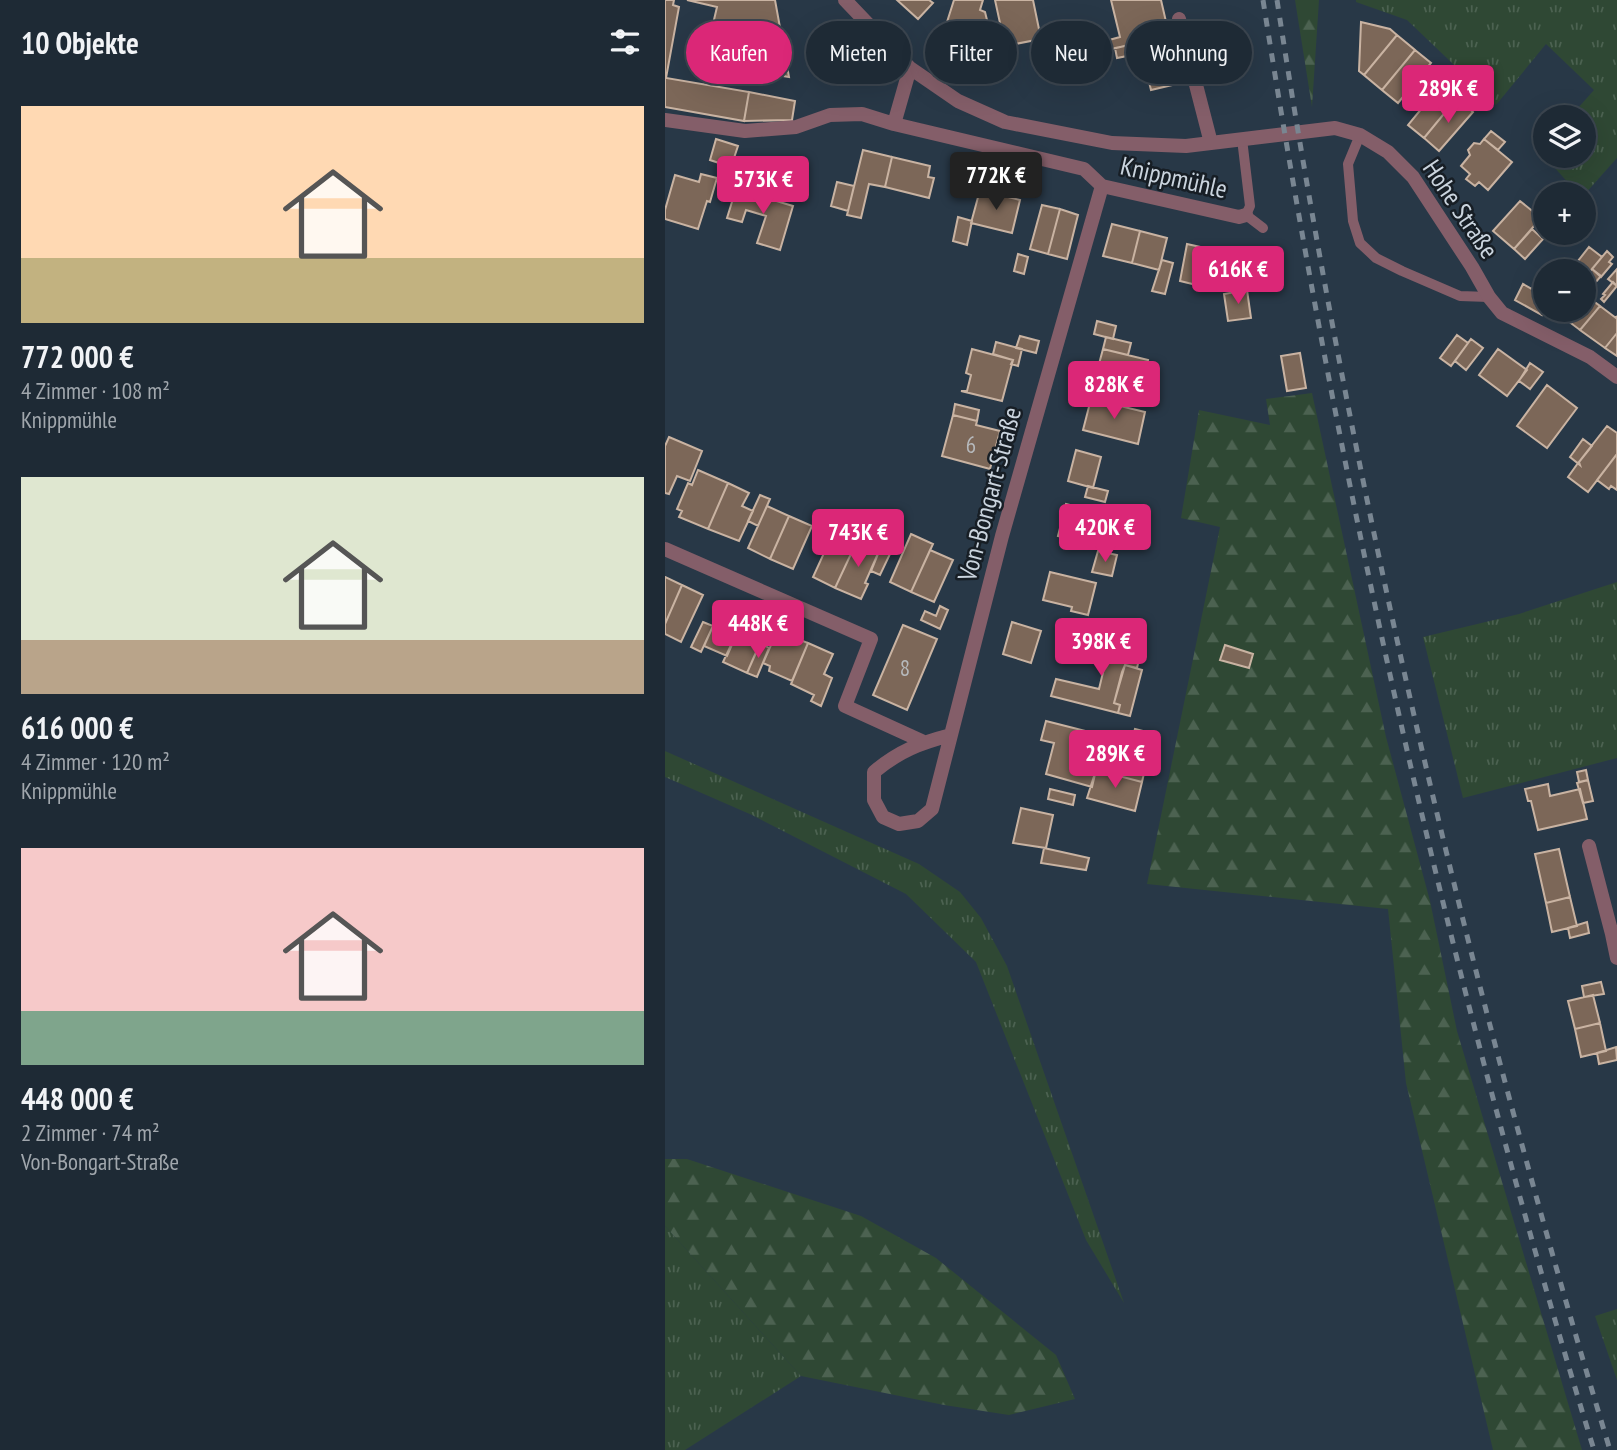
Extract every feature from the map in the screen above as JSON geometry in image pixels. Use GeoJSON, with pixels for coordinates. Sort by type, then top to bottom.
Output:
{"type":"FeatureCollection","features":[{"type":"Feature","properties":{"kind":"street","name":"Knippmühle"},"geometry":{"type":"LineString","coordinates":[[845,0],[865,21]]}},
{"type":"Feature","properties":{"kind":"street","name":"Knippmühle"},"geometry":{"type":"LineString","coordinates":[[1179,19],[1211,143]]}},
{"type":"Feature","properties":{"kind":"street","name":"Knippmühle"},"geometry":{"type":"LineString","coordinates":[[911,69],[958,101],[1005,122],[1112,143],[1185,146],[1242,139]]}},
{"type":"Feature","properties":{"kind":"street"},"geometry":{"type":"LineString","coordinates":[[894,124],[905,84]]}},
{"type":"Feature","properties":{"kind":"street","name":"Knippmühle"},"geometry":{"type":"LineString","coordinates":[[665,120],[745,131],[796,127],[830,115],[862,114],[1084,169],[1102,186],[1239,217],[1246,215]]}},
{"type":"Feature","properties":{"kind":"street","name":"Hohe Straße"},"geometry":{"type":"LineString","coordinates":[[1242,139],[1335,128],[1360,135],[1388,152],[1413,177],[1489,297],[1502,313],[1590,357],[1617,377]]}},
{"type":"Feature","properties":{"kind":"street","name":"Von-Bongart-Straße"},"geometry":{"type":"LineString","coordinates":[[951,735],[924,742],[893,756],[874,772],[874,800],[883,817],[899,824],[918,821],[932,809],[951,735],[1002,536],[1102,186]]}},
{"type":"Feature","properties":{"kind":"street"},"geometry":{"type":"LineString","coordinates":[[665,549],[871,639],[845,706],[924,742]]}},
{"type":"Feature","properties":{"kind":"street"},"geometry":{"type":"LineString","coordinates":[[1589,846],[1614,933],[1617,958]]}},
{"type":"Feature","properties":{"kind":"lane"},"geometry":{"type":"LineString","coordinates":[[1360,135],[1348,164],[1353,221],[1360,243],[1377,258],[1460,296],[1489,297]]}},
{"type":"Feature","properties":{"kind":"lane"},"geometry":{"type":"LineString","coordinates":[[1242,139],[1250,206],[1246,215],[1263,228]]}},
{"type":"Feature","properties":{"kind":"green space"},"geometry":{"type":"Polygon","coordinates":[[[1295,0],[1319,0],[1312,107],[1295,0]]]}},
{"type":"Feature","properties":{"kind":"green space"},"geometry":{"type":"Polygon","coordinates":[[[1617,0],[1617,158],[1596,182],[1567,182],[1555,168],[1596,168],[1596,105],[1581,105],[1594,90],[1546,44],[1496,105],[1407,20],[1356,2],[1617,0]]]}},
{"type":"Feature","properties":{"kind":"green space"},"geometry":{"type":"Polygon","coordinates":[[[1312,393],[1386,737],[1430,901],[1457,1031],[1582,1450],[1493,1450],[1406,1083],[1388,909],[1147,884],[1220,527],[1181,518],[1199,410],[1270,425],[1266,399],[1312,393]]]}},
{"type":"Feature","properties":{"kind":"green space"},"geometry":{"type":"Polygon","coordinates":[[[1617,582],[1617,758],[1463,798],[1423,637],[1519,614],[1617,582]]]}},
{"type":"Feature","properties":{"kind":"green space"},"geometry":{"type":"Polygon","coordinates":[[[665,751],[919,864],[960,892],[981,918],[1007,966],[1124,1303],[1086,1240],[976,962],[906,894],[752,815],[665,777],[665,751]]]}},
{"type":"Feature","properties":{"kind":"green space"},"geometry":{"type":"Polygon","coordinates":[[[665,1159],[687,1159],[861,1216],[936,1258],[1056,1355],[1075,1399],[1009,1415],[944,1405],[801,1376],[665,1226],[665,1159]]]}},
{"type":"Feature","properties":{"kind":"green space"},"geometry":{"type":"Polygon","coordinates":[[[665,1226],[801,1376],[685,1450],[665,1450],[665,1226]]]}},
{"type":"Feature","properties":{"kind":"green space"},"geometry":{"type":"Polygon","coordinates":[[[1617,1309],[1617,1380],[1595,1316],[1617,1309]]]}},
{"type":"Feature","properties":{"kind":"building"},"geometry":{"type":"Polygon","coordinates":[[[665,0],[674,0],[673,5],[679,7],[666,78],[686,81],[686,84],[749,92],[744,121],[665,107],[665,0]]]}},
{"type":"Feature","properties":{"kind":"building"},"geometry":{"type":"Polygon","coordinates":[[[687,0],[775,0],[779,21],[714,21],[717,7],[687,0]]]}},
{"type":"Feature","properties":{"kind":"building"},"geometry":{"type":"Polygon","coordinates":[[[897,0],[929,0],[933,3],[918,19],[897,0]]]}},
{"type":"Feature","properties":{"kind":"building"},"geometry":{"type":"Polygon","coordinates":[[[954,0],[983,0],[980,10],[985,12],[987,21],[947,21],[954,0]]]}},
{"type":"Feature","properties":{"kind":"building"},"geometry":{"type":"Polygon","coordinates":[[[995,0],[1033,0],[1037,21],[1031,21],[1031,41],[1017,44],[1017,21],[1000,21],[995,0]]]}},
{"type":"Feature","properties":{"kind":"building"},"geometry":{"type":"Polygon","coordinates":[[[1111,0],[1161,0],[1166,21],[1126,21],[1126,46],[1112,49],[1112,39],[1120,37],[1111,0]]]}},
{"type":"Feature","properties":{"kind":"building"},"geometry":{"type":"Polygon","coordinates":[[[1361,22],[1390,29],[1397,35],[1364,75],[1359,71],[1361,22]]]}},
{"type":"Feature","properties":{"kind":"building"},"geometry":{"type":"Polygon","coordinates":[[[1397,35],[1415,50],[1382,90],[1364,75],[1397,35]]]}},
{"type":"Feature","properties":{"kind":"building"},"geometry":{"type":"Polygon","coordinates":[[[1126,46],[1126,56],[1117,58],[1115,48],[1126,46]]]}},
{"type":"Feature","properties":{"kind":"building"},"geometry":{"type":"Polygon","coordinates":[[[1415,50],[1431,63],[1398,103],[1382,90],[1415,50]]]}},
{"type":"Feature","properties":{"kind":"building"},"geometry":{"type":"Polygon","coordinates":[[[1150,84],[1177,84],[1151,90],[1150,84]]]}},
{"type":"Feature","properties":{"kind":"building"},"geometry":{"type":"Polygon","coordinates":[[[1441,85],[1457,98],[1424,138],[1408,125],[1441,85]]]}},
{"type":"Feature","properties":{"kind":"building"},"geometry":{"type":"Polygon","coordinates":[[[749,92],[795,101],[792,120],[744,121],[749,92]]]}},
{"type":"Feature","properties":{"kind":"building"},"geometry":{"type":"Polygon","coordinates":[[[1457,98],[1473,112],[1439,151],[1424,138],[1457,98]]]}},
{"type":"Feature","properties":{"kind":"building"},"geometry":{"type":"Polygon","coordinates":[[[1491,131],[1505,142],[1498,150],[1484,139],[1491,131]]]}},
{"type":"Feature","properties":{"kind":"building"},"geometry":{"type":"Polygon","coordinates":[[[716,139],[738,146],[731,167],[710,160],[716,139]]]}},
{"type":"Feature","properties":{"kind":"building"},"geometry":{"type":"Polygon","coordinates":[[[1484,139],[1512,162],[1488,190],[1479,182],[1475,186],[1466,179],[1470,174],[1461,166],[1470,155],[1468,150],[1474,143],[1480,144],[1484,139]]]}},
{"type":"Feature","properties":{"kind":"building"},"geometry":{"type":"Polygon","coordinates":[[[863,150],[892,157],[885,187],[869,184],[861,218],[847,215],[863,150]]]}},
{"type":"Feature","properties":{"kind":"building"},"geometry":{"type":"Polygon","coordinates":[[[892,157],[930,166],[928,177],[934,178],[929,198],[885,187],[892,157]]]}},
{"type":"Feature","properties":{"kind":"building"},"geometry":{"type":"Polygon","coordinates":[[[701,174],[717,178],[698,229],[665,219],[675,175],[699,182],[701,174]]]}},
{"type":"Feature","properties":{"kind":"building"},"geometry":{"type":"Polygon","coordinates":[[[837,182],[854,186],[848,211],[831,206],[837,182]]]}},
{"type":"Feature","properties":{"kind":"building"},"geometry":{"type":"Polygon","coordinates":[[[736,189],[793,206],[780,250],[757,243],[766,216],[746,210],[742,222],[727,218],[736,189]]]}},
{"type":"Feature","properties":{"kind":"building"},"geometry":{"type":"Polygon","coordinates":[[[980,190],[1020,200],[1012,233],[971,223],[980,190]]]}},
{"type":"Feature","properties":{"kind":"building"},"geometry":{"type":"Polygon","coordinates":[[[1520,201],[1533,212],[1533,227],[1514,249],[1493,231],[1520,201]]]}},
{"type":"Feature","properties":{"kind":"building"},"geometry":{"type":"Polygon","coordinates":[[[1042,205],[1060,209],[1048,254],[1030,249],[1042,205]]]}},
{"type":"Feature","properties":{"kind":"building"},"geometry":{"type":"Polygon","coordinates":[[[1060,209],[1078,215],[1067,259],[1048,254],[1060,209]]]}},
{"type":"Feature","properties":{"kind":"building"},"geometry":{"type":"Polygon","coordinates":[[[958,217],[972,221],[967,245],[953,241],[958,217]]]}},
{"type":"Feature","properties":{"kind":"building"},"geometry":{"type":"Polygon","coordinates":[[[1112,224],[1140,231],[1132,263],[1103,256],[1112,224]]]}},
{"type":"Feature","properties":{"kind":"building"},"geometry":{"type":"Polygon","coordinates":[[[1533,230],[1533,245],[1538,245],[1525,259],[1514,249],[1533,230]]]}},
{"type":"Feature","properties":{"kind":"building"},"geometry":{"type":"Polygon","coordinates":[[[1140,231],[1167,238],[1159,270],[1132,263],[1140,231]]]}},
{"type":"Feature","properties":{"kind":"building"},"geometry":{"type":"Polygon","coordinates":[[[1187,244],[1205,248],[1203,253],[1224,258],[1217,290],[1180,281],[1187,244]]]}},
{"type":"Feature","properties":{"kind":"building"},"geometry":{"type":"Polygon","coordinates":[[[1589,247],[1602,257],[1596,264],[1596,259],[1580,259],[1589,247]]]}},
{"type":"Feature","properties":{"kind":"building"},"geometry":{"type":"Polygon","coordinates":[[[1607,251],[1613,257],[1609,262],[1612,264],[1601,277],[1596,273],[1596,264],[1607,251]]]}},
{"type":"Feature","properties":{"kind":"building"},"geometry":{"type":"Polygon","coordinates":[[[1018,254],[1028,257],[1024,274],[1014,271],[1018,254]]]}},
{"type":"Feature","properties":{"kind":"building"},"geometry":{"type":"Polygon","coordinates":[[[1162,260],[1173,263],[1165,294],[1152,291],[1162,260]]]}},
{"type":"Feature","properties":{"kind":"building"},"geometry":{"type":"Polygon","coordinates":[[[1617,269],[1617,286],[1608,279],[1617,269]]]}},
{"type":"Feature","properties":{"kind":"building"},"geometry":{"type":"Polygon","coordinates":[[[1613,282],[1617,286],[1604,302],[1601,299],[1605,295],[1603,294],[1613,282]]]}},
{"type":"Feature","properties":{"kind":"building"},"geometry":{"type":"Polygon","coordinates":[[[1523,284],[1532,289],[1533,287],[1533,310],[1515,300],[1523,284]]]}},
{"type":"Feature","properties":{"kind":"building"},"geometry":{"type":"Polygon","coordinates":[[[1247,290],[1251,318],[1228,321],[1224,294],[1247,290]]]}},
{"type":"Feature","properties":{"kind":"building"},"geometry":{"type":"Polygon","coordinates":[[[1600,306],[1616,318],[1617,316],[1617,333],[1605,348],[1580,330],[1587,322],[1596,322],[1596,311],[1600,306]]]}},
{"type":"Feature","properties":{"kind":"building"},"geometry":{"type":"Polygon","coordinates":[[[1097,321],[1116,326],[1113,339],[1094,334],[1097,321]]]}},
{"type":"Feature","properties":{"kind":"building"},"geometry":{"type":"Polygon","coordinates":[[[1569,322],[1587,322],[1580,330],[1569,322]]]}},
{"type":"Feature","properties":{"kind":"building"},"geometry":{"type":"Polygon","coordinates":[[[1617,333],[1617,356],[1605,348],[1617,333]]]}},
{"type":"Feature","properties":{"kind":"building"},"geometry":{"type":"Polygon","coordinates":[[[1457,335],[1468,343],[1451,366],[1440,358],[1457,335]]]}},
{"type":"Feature","properties":{"kind":"building"},"geometry":{"type":"Polygon","coordinates":[[[1020,336],[1039,341],[1036,353],[1016,348],[1020,336]]]}},
{"type":"Feature","properties":{"kind":"building"},"geometry":{"type":"Polygon","coordinates":[[[1106,337],[1131,343],[1128,355],[1103,349],[1106,337]]]}},
{"type":"Feature","properties":{"kind":"building"},"geometry":{"type":"Polygon","coordinates":[[[1471,339],[1483,348],[1466,370],[1455,361],[1471,339]]]}},
{"type":"Feature","properties":{"kind":"building"},"geometry":{"type":"Polygon","coordinates":[[[996,342],[1022,349],[1018,366],[1011,364],[1013,360],[993,354],[996,342]]]}},
{"type":"Feature","properties":{"kind":"building"},"geometry":{"type":"Polygon","coordinates":[[[972,349],[1013,360],[1002,401],[961,391],[967,391],[971,375],[966,373],[972,349]]]}},
{"type":"Feature","properties":{"kind":"building"},"geometry":{"type":"Polygon","coordinates":[[[1103,349],[1148,360],[1140,391],[1095,379],[1103,349]]]}},
{"type":"Feature","properties":{"kind":"building"},"geometry":{"type":"Polygon","coordinates":[[[1498,349],[1527,370],[1507,396],[1479,375],[1498,349]]]}},
{"type":"Feature","properties":{"kind":"building"},"geometry":{"type":"Polygon","coordinates":[[[1300,353],[1306,388],[1287,391],[1281,356],[1300,353]]]}},
{"type":"Feature","properties":{"kind":"building"},"geometry":{"type":"Polygon","coordinates":[[[1530,363],[1543,372],[1530,389],[1519,381],[1530,363]]]}},
{"type":"Feature","properties":{"kind":"building"},"geometry":{"type":"Polygon","coordinates":[[[1547,385],[1577,408],[1547,448],[1517,426],[1547,385]]]}},
{"type":"Feature","properties":{"kind":"building"},"geometry":{"type":"Polygon","coordinates":[[[1091,399],[1145,412],[1138,444],[1083,430],[1091,399]]]}},
{"type":"Feature","properties":{"kind":"building"},"geometry":{"type":"Polygon","coordinates":[[[955,404],[979,410],[977,421],[953,415],[955,404]]]}},
{"type":"Feature","properties":{"kind":"building"},"geometry":{"type":"Polygon","coordinates":[[[953,415],[1000,431],[990,469],[942,456],[953,415]]]}},
{"type":"Feature","properties":{"kind":"building"},"geometry":{"type":"Polygon","coordinates":[[[1607,426],[1617,433],[1617,454],[1588,492],[1568,477],[1578,463],[1580,465],[1579,462],[1607,426]]]}},
{"type":"Feature","properties":{"kind":"building"},"geometry":{"type":"Polygon","coordinates":[[[669,437],[702,451],[690,481],[677,476],[669,494],[665,493],[665,446],[669,437]]]}},
{"type":"Feature","properties":{"kind":"building"},"geometry":{"type":"Polygon","coordinates":[[[1583,439],[1592,446],[1579,462],[1580,465],[1570,457],[1583,439]]]}},
{"type":"Feature","properties":{"kind":"building"},"geometry":{"type":"Polygon","coordinates":[[[1076,450],[1101,457],[1093,488],[1068,481],[1076,450]]]}},
{"type":"Feature","properties":{"kind":"building"},"geometry":{"type":"Polygon","coordinates":[[[1617,454],[1617,490],[1611,486],[1609,489],[1597,480],[1617,454]]]}},
{"type":"Feature","properties":{"kind":"building"},"geometry":{"type":"Polygon","coordinates":[[[698,470],[728,483],[708,529],[679,517],[682,511],[677,509],[688,483],[692,485],[698,470]]]}},
{"type":"Feature","properties":{"kind":"building"},"geometry":{"type":"Polygon","coordinates":[[[728,483],[749,493],[742,506],[753,511],[739,541],[708,529],[728,483]]]}},
{"type":"Feature","properties":{"kind":"building"},"geometry":{"type":"Polygon","coordinates":[[[1088,486],[1108,491],[1105,502],[1085,497],[1088,486]]]}},
{"type":"Feature","properties":{"kind":"building"},"geometry":{"type":"Polygon","coordinates":[[[760,495],[770,499],[758,526],[748,521],[760,495]]]}},
{"type":"Feature","properties":{"kind":"building"},"geometry":{"type":"Polygon","coordinates":[[[1066,504],[1110,515],[1102,547],[1058,536],[1066,504]]]}},
{"type":"Feature","properties":{"kind":"building"},"geometry":{"type":"Polygon","coordinates":[[[767,506],[789,516],[770,559],[748,548],[767,506]]]}},
{"type":"Feature","properties":{"kind":"building"},"geometry":{"type":"Polygon","coordinates":[[[789,516],[812,526],[793,569],[770,559],[789,516]]]}},
{"type":"Feature","properties":{"kind":"building"},"geometry":{"type":"Polygon","coordinates":[[[825,525],[835,529],[825,550],[815,545],[825,525]]]}},
{"type":"Feature","properties":{"kind":"building"},"geometry":{"type":"Polygon","coordinates":[[[835,529],[858,539],[835,588],[813,577],[835,529]]]}},
{"type":"Feature","properties":{"kind":"building"},"geometry":{"type":"Polygon","coordinates":[[[911,534],[933,544],[911,592],[890,582],[911,534]]]}},
{"type":"Feature","properties":{"kind":"building"},"geometry":{"type":"Polygon","coordinates":[[[858,539],[880,549],[861,599],[835,588],[858,539]]]}},
{"type":"Feature","properties":{"kind":"building"},"geometry":{"type":"Polygon","coordinates":[[[880,549],[890,554],[880,575],[871,571],[880,549]]]}},
{"type":"Feature","properties":{"kind":"building"},"geometry":{"type":"Polygon","coordinates":[[[930,550],[953,560],[934,602],[911,592],[930,550]]]}},
{"type":"Feature","properties":{"kind":"building"},"geometry":{"type":"Polygon","coordinates":[[[1098,551],[1117,555],[1112,576],[1092,572],[1098,551]]]}},
{"type":"Feature","properties":{"kind":"building"},"geometry":{"type":"Polygon","coordinates":[[[1050,572],[1096,583],[1088,615],[1071,611],[1072,607],[1043,600],[1050,572]]]}},
{"type":"Feature","properties":{"kind":"building"},"geometry":{"type":"Polygon","coordinates":[[[665,577],[682,585],[665,624],[665,577]]]}},
{"type":"Feature","properties":{"kind":"building"},"geometry":{"type":"Polygon","coordinates":[[[682,585],[703,595],[681,642],[665,634],[665,624],[682,585]]]}},
{"type":"Feature","properties":{"kind":"building"},"geometry":{"type":"Polygon","coordinates":[[[723,604],[746,613],[727,656],[704,646],[723,604]]]}},
{"type":"Feature","properties":{"kind":"building"},"geometry":{"type":"Polygon","coordinates":[[[940,606],[948,610],[940,629],[921,620],[925,611],[936,616],[940,606]]]}},
{"type":"Feature","properties":{"kind":"building"},"geometry":{"type":"Polygon","coordinates":[[[746,613],[769,624],[747,673],[723,662],[746,613]]]}},
{"type":"Feature","properties":{"kind":"building"},"geometry":{"type":"Polygon","coordinates":[[[703,622],[713,626],[701,652],[691,647],[703,622]]]}},
{"type":"Feature","properties":{"kind":"building"},"geometry":{"type":"Polygon","coordinates":[[[1012,622],[1041,631],[1031,663],[1003,654],[1012,622]]]}},
{"type":"Feature","properties":{"kind":"building"},"geometry":{"type":"Polygon","coordinates":[[[903,625],[937,639],[907,710],[873,695],[903,625]]]}},
{"type":"Feature","properties":{"kind":"building"},"geometry":{"type":"Polygon","coordinates":[[[785,634],[808,643],[792,681],[769,671],[770,666],[763,663],[775,636],[783,640],[785,634]]]}},
{"type":"Feature","properties":{"kind":"building"},"geometry":{"type":"Polygon","coordinates":[[[1096,639],[1141,651],[1137,668],[1125,665],[1122,672],[1114,703],[1120,705],[1118,713],[1051,696],[1056,679],[1099,689],[1106,660],[1091,657],[1096,639]]]}},
{"type":"Feature","properties":{"kind":"building"},"geometry":{"type":"Polygon","coordinates":[[[760,643],[769,648],[757,677],[747,673],[760,643]]]}},
{"type":"Feature","properties":{"kind":"building"},"geometry":{"type":"Polygon","coordinates":[[[808,643],[833,654],[824,674],[832,678],[821,706],[811,701],[814,695],[791,684],[808,643]]]}},
{"type":"Feature","properties":{"kind":"building"},"geometry":{"type":"Polygon","coordinates":[[[1225,645],[1253,654],[1249,668],[1220,660],[1225,645]]]}},
{"type":"Feature","properties":{"kind":"building"},"geometry":{"type":"Polygon","coordinates":[[[1125,665],[1142,670],[1130,716],[1118,713],[1120,705],[1114,703],[1125,665]]]}},
{"type":"Feature","properties":{"kind":"building"},"geometry":{"type":"Polygon","coordinates":[[[1046,721],[1105,736],[1101,750],[1146,765],[1142,782],[1096,770],[1092,787],[1046,774],[1054,743],[1041,740],[1046,721]]]}},
{"type":"Feature","properties":{"kind":"building"},"geometry":{"type":"Polygon","coordinates":[[[1135,729],[1159,735],[1153,760],[1128,754],[1135,729]]]}},
{"type":"Feature","properties":{"kind":"building"},"geometry":{"type":"Polygon","coordinates":[[[1096,770],[1142,782],[1135,811],[1087,798],[1096,770]]]}},
{"type":"Feature","properties":{"kind":"building"},"geometry":{"type":"Polygon","coordinates":[[[1586,770],[1588,780],[1579,782],[1577,772],[1586,770]]]}},
{"type":"Feature","properties":{"kind":"building"},"geometry":{"type":"Polygon","coordinates":[[[1588,780],[1593,801],[1583,803],[1577,783],[1588,780]]]}},
{"type":"Feature","properties":{"kind":"building"},"geometry":{"type":"Polygon","coordinates":[[[1548,784],[1550,796],[1580,789],[1587,819],[1538,830],[1525,789],[1548,784]]]}},
{"type":"Feature","properties":{"kind":"building"},"geometry":{"type":"Polygon","coordinates":[[[1050,789],[1075,795],[1073,805],[1048,799],[1050,789]]]}},
{"type":"Feature","properties":{"kind":"building"},"geometry":{"type":"Polygon","coordinates":[[[1021,808],[1053,815],[1046,848],[1013,843],[1021,808]]]}},
{"type":"Feature","properties":{"kind":"building"},"geometry":{"type":"Polygon","coordinates":[[[1044,848],[1089,858],[1086,870],[1041,863],[1044,848]]]}},
{"type":"Feature","properties":{"kind":"building"},"geometry":{"type":"Polygon","coordinates":[[[1559,849],[1570,897],[1546,903],[1535,854],[1559,849]]]}},
{"type":"Feature","properties":{"kind":"building"},"geometry":{"type":"Polygon","coordinates":[[[1570,897],[1577,926],[1552,932],[1546,903],[1570,897]]]}},
{"type":"Feature","properties":{"kind":"building"},"geometry":{"type":"Polygon","coordinates":[[[1587,922],[1589,933],[1570,938],[1568,928],[1587,922]]]}},
{"type":"Feature","properties":{"kind":"building"},"geometry":{"type":"Polygon","coordinates":[[[1601,982],[1604,994],[1584,997],[1582,986],[1601,982]]]}},
{"type":"Feature","properties":{"kind":"building"},"geometry":{"type":"Polygon","coordinates":[[[1593,995],[1600,1023],[1575,1029],[1568,1001],[1593,995]]]}},
{"type":"Feature","properties":{"kind":"building"},"geometry":{"type":"Polygon","coordinates":[[[1600,1023],[1606,1051],[1581,1057],[1575,1029],[1600,1023]]]}},
{"type":"Feature","properties":{"kind":"building"},"geometry":{"type":"Polygon","coordinates":[[[1616,1047],[1617,1060],[1599,1064],[1597,1053],[1616,1047]]]}},
{"type":"Feature","properties":{"kind":"railway"},"geometry":{"type":"LineString","coordinates":[[1263,0],[1327,367],[1403,731],[1445,912],[1492,1092],[1541,1272],[1594,1450]]}},
{"type":"Feature","properties":{"kind":"railway"},"geometry":{"type":"LineString","coordinates":[[1277,0],[1340,367],[1418,731],[1508,1092],[1557,1272],[1610,1450]]}}]}
